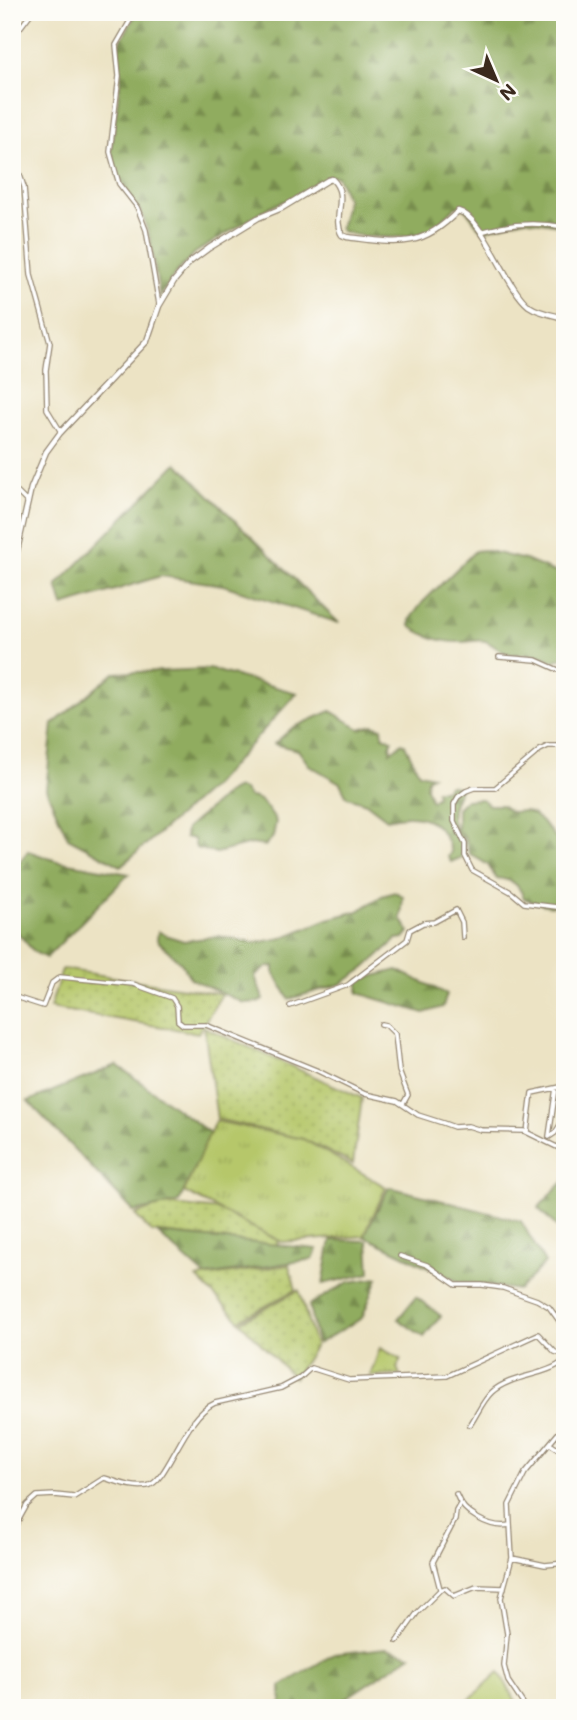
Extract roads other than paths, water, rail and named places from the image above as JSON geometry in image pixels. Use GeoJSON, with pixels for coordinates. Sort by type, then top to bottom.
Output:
{"type":"FeatureCollection","features":[{"type":"Feature","properties":{"kind":"street"},"geometry":{"type":"LineString","coordinates":[[12,48],[17,32],[32,12]]}},
{"type":"Feature","properties":{"kind":"street"},"geometry":{"type":"LineString","coordinates":[[135,12],[116,45],[119,76],[110,152],[119,184],[137,207],[146,230],[159,306]]}},
{"type":"Feature","properties":{"kind":"street"},"geometry":{"type":"LineString","coordinates":[[12,151],[24,187],[31,275],[50,342],[46,370],[47,409],[61,432]]}},
{"type":"Feature","properties":{"kind":"street"},"geometry":{"type":"LineString","coordinates":[[12,573],[39,468],[61,432],[140,350],[159,306],[174,281],[190,262],[258,218],[282,208],[328,180],[332,179],[338,185],[341,197],[337,225],[342,235],[383,241],[421,240],[442,228],[458,211],[463,212],[481,232],[501,269],[526,304],[536,311],[565,318]]}},
{"type":"Feature","properties":{"kind":"street"},"geometry":{"type":"LineString","coordinates":[[481,232],[502,226],[541,223],[565,227]]}},
{"type":"Feature","properties":{"kind":"street"},"geometry":{"type":"LineString","coordinates":[[12,487],[28,503]]}},
{"type":"Feature","properties":{"kind":"street"},"geometry":{"type":"LineString","coordinates":[[499,657],[536,660],[565,673]]}},
{"type":"Feature","properties":{"kind":"street"},"geometry":{"type":"LineString","coordinates":[[565,746],[548,746],[540,750],[495,788],[474,788],[466,791],[458,797],[453,813],[456,827],[465,844],[465,856],[472,870],[511,892],[524,903],[565,908]]}},
{"type":"Feature","properties":{"kind":"street"},"geometry":{"type":"LineString","coordinates":[[290,1006],[348,985],[407,940],[410,930],[424,923],[434,922],[456,909],[462,922],[463,937]]}},
{"type":"Feature","properties":{"kind":"street"},"geometry":{"type":"LineString","coordinates":[[12,996],[43,1006],[52,983],[60,977],[133,984],[172,998],[177,1006],[177,1021],[183,1026],[206,1026],[303,1064],[365,1094],[393,1099],[418,1115],[454,1127],[527,1132],[548,1139],[565,1151]]}},
{"type":"Feature","properties":{"kind":"street"},"geometry":{"type":"LineString","coordinates":[[381,1024],[396,1034],[399,1071],[408,1095],[403,1104]]}},
{"type":"Feature","properties":{"kind":"street"},"geometry":{"type":"LineString","coordinates":[[527,1132],[532,1093],[565,1086]]}},
{"type":"Feature","properties":{"kind":"street"},"geometry":{"type":"LineString","coordinates":[[548,1139],[556,1087]]}},
{"type":"Feature","properties":{"kind":"street"},"geometry":{"type":"LineString","coordinates":[[548,1139],[565,1118]]}},
{"type":"Feature","properties":{"kind":"street"},"geometry":{"type":"LineString","coordinates":[[400,1256],[427,1265],[456,1285],[482,1285],[537,1300],[549,1307],[565,1329]]}},
{"type":"Feature","properties":{"kind":"street"},"geometry":{"type":"LineString","coordinates":[[12,1532],[27,1505],[37,1496],[55,1494],[74,1497],[104,1478],[122,1486],[154,1484],[161,1478],[167,1461],[205,1407],[281,1388],[300,1378],[311,1368],[349,1380],[447,1376],[538,1334],[555,1352],[565,1358],[559,1365],[524,1376],[492,1392],[470,1425]]}},
{"type":"Feature","properties":{"kind":"street"},"geometry":{"type":"LineString","coordinates":[[526,1708],[509,1681],[504,1666],[507,1634],[501,1598],[512,1558],[509,1505],[525,1473],[565,1425]]}},
{"type":"Feature","properties":{"kind":"street"},"geometry":{"type":"LineString","coordinates":[[550,1444],[565,1454]]}},
{"type":"Feature","properties":{"kind":"street"},"geometry":{"type":"LineString","coordinates":[[456,1494],[460,1504],[472,1515],[502,1527],[510,1525]]}},
{"type":"Feature","properties":{"kind":"street"},"geometry":{"type":"LineString","coordinates":[[440,1590],[433,1562],[455,1520],[460,1504]]}},
{"type":"Feature","properties":{"kind":"street"},"geometry":{"type":"LineString","coordinates":[[512,1558],[545,1565],[565,1563]]}},
{"type":"Feature","properties":{"kind":"street"},"geometry":{"type":"LineString","coordinates":[[397,1641],[417,1613],[440,1590],[445,1588],[454,1596],[476,1587],[504,1588]]}}]}
